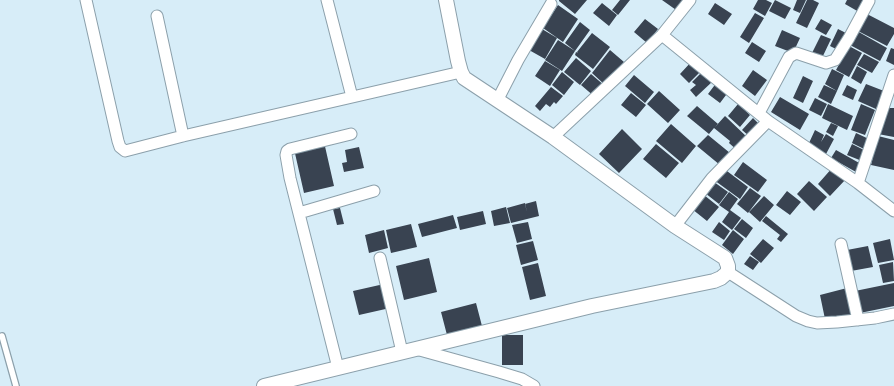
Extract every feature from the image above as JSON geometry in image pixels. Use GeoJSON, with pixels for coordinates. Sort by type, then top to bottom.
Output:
{"type":"FeatureCollection","features":[{"type":"Feature","properties":{"kind":"street"},"geometry":{"type":"LineString","coordinates":[[86,0],[120,147],[128,151],[183,136],[461,72]]}},
{"type":"Feature","properties":{"kind":"street"},"geometry":{"type":"LineString","coordinates":[[327,0],[352,97]]}},
{"type":"Feature","properties":{"kind":"street"},"geometry":{"type":"LineString","coordinates":[[264,386],[592,306],[714,282],[728,272],[728,266],[725,258],[675,226],[553,137],[464,78],[461,72],[446,0]]}},
{"type":"Feature","properties":{"kind":"street"},"geometry":{"type":"LineString","coordinates":[[553,137],[662,35],[690,0]]}},
{"type":"Feature","properties":{"kind":"street"},"geometry":{"type":"LineString","coordinates":[[759,113],[789,57],[796,53],[826,63],[835,60],[869,1]]}},
{"type":"Feature","properties":{"kind":"street"},"geometry":{"type":"LineString","coordinates":[[498,100],[518,60],[551,4]]}},
{"type":"Feature","properties":{"kind":"street"},"geometry":{"type":"LineString","coordinates":[[157,16],[183,136]]}},
{"type":"Feature","properties":{"kind":"street"},"geometry":{"type":"LineString","coordinates":[[662,35],[768,121],[894,211]]}},
{"type":"Feature","properties":{"kind":"street"},"geometry":{"type":"LineString","coordinates":[[858,184],[889,105],[894,75]]}},
{"type":"Feature","properties":{"kind":"street"},"geometry":{"type":"LineString","coordinates":[[675,226],[712,178],[768,121]]}},
{"type":"Feature","properties":{"kind":"street"},"geometry":{"type":"LineString","coordinates":[[338,368],[290,178],[286,155],[287,151],[290,149],[351,134]]}},
{"type":"Feature","properties":{"kind":"street"},"geometry":{"type":"LineString","coordinates":[[299,213],[374,191]]}},
{"type":"Feature","properties":{"kind":"street"},"geometry":{"type":"LineString","coordinates":[[841,244],[858,320]]}},
{"type":"Feature","properties":{"kind":"street"},"geometry":{"type":"LineString","coordinates":[[380,258],[402,352]]}},
{"type":"Feature","properties":{"kind":"street"},"geometry":{"type":"LineString","coordinates":[[728,272],[802,319],[817,323],[858,320],[894,314]]}},
{"type":"Feature","properties":{"kind":"street"},"geometry":{"type":"LineString","coordinates":[[416,349],[499,372],[534,386]]}},
{"type":"Feature","properties":{"kind":"lane"},"geometry":{"type":"LineString","coordinates":[[2,336],[16,386]]}},
{"type":"Feature","properties":{"kind":"building"},"geometry":{"type":"Polygon","coordinates":[[[559,0],[587,0],[575,14],[559,0]]]}},
{"type":"Feature","properties":{"kind":"building"},"geometry":{"type":"Polygon","coordinates":[[[620,0],[630,0],[618,15],[612,10],[620,0]]]}},
{"type":"Feature","properties":{"kind":"building"},"geometry":{"type":"Polygon","coordinates":[[[662,0],[685,0],[679,12],[662,0]]]}},
{"type":"Feature","properties":{"kind":"building"},"geometry":{"type":"Polygon","coordinates":[[[758,0],[766,0],[772,3],[765,16],[753,9],[758,0]]]}},
{"type":"Feature","properties":{"kind":"building"},"geometry":{"type":"Polygon","coordinates":[[[775,0],[791,8],[785,19],[769,11],[775,0]]]}},
{"type":"Feature","properties":{"kind":"building"},"geometry":{"type":"Polygon","coordinates":[[[797,0],[806,0],[800,13],[793,10],[797,0]]]}},
{"type":"Feature","properties":{"kind":"building"},"geometry":{"type":"Polygon","coordinates":[[[807,0],[813,0],[819,3],[807,28],[796,23],[807,0]]]}},
{"type":"Feature","properties":{"kind":"building"},"geometry":{"type":"Polygon","coordinates":[[[847,0],[865,1],[859,12],[845,4],[847,0]]]}},
{"type":"Feature","properties":{"kind":"building"},"geometry":{"type":"Polygon","coordinates":[[[602,3],[617,15],[609,26],[593,13],[602,3]]]}},
{"type":"Feature","properties":{"kind":"building"},"geometry":{"type":"Polygon","coordinates":[[[715,3],[732,14],[724,25],[708,14],[715,3]]]}},
{"type":"Feature","properties":{"kind":"building"},"geometry":{"type":"Polygon","coordinates":[[[558,5],[578,19],[563,42],[543,28],[558,5]]]}},
{"type":"Feature","properties":{"kind":"building"},"geometry":{"type":"Polygon","coordinates":[[[755,13],[764,18],[749,43],[740,37],[755,13]]]}},
{"type":"Feature","properties":{"kind":"building"},"geometry":{"type":"Polygon","coordinates":[[[867,14],[894,28],[894,34],[887,46],[858,31],[867,14]]]}},
{"type":"Feature","properties":{"kind":"building"},"geometry":{"type":"Polygon","coordinates":[[[645,19],[658,29],[647,43],[634,32],[645,19]]]}},
{"type":"Feature","properties":{"kind":"building"},"geometry":{"type":"Polygon","coordinates":[[[821,19],[832,25],[826,35],[815,29],[821,19]]]}},
{"type":"Feature","properties":{"kind":"building"},"geometry":{"type":"Polygon","coordinates":[[[580,22],[590,30],[575,51],[565,43],[580,22]]]}},
{"type":"Feature","properties":{"kind":"building"},"geometry":{"type":"Polygon","coordinates":[[[542,29],[557,38],[545,59],[529,50],[542,29]]]}},
{"type":"Feature","properties":{"kind":"building"},"geometry":{"type":"Polygon","coordinates":[[[838,29],[848,34],[840,51],[830,46],[838,29]]]}},
{"type":"Feature","properties":{"kind":"building"},"geometry":{"type":"Polygon","coordinates":[[[782,30],[800,38],[793,53],[775,46],[782,30]]]}},
{"type":"Feature","properties":{"kind":"building"},"geometry":{"type":"Polygon","coordinates":[[[857,31],[887,48],[880,61],[850,45],[857,31]]]}},
{"type":"Feature","properties":{"kind":"building"},"geometry":{"type":"Polygon","coordinates":[[[592,33],[610,47],[593,69],[575,55],[592,33]]]}},
{"type":"Feature","properties":{"kind":"building"},"geometry":{"type":"Polygon","coordinates":[[[821,35],[831,39],[822,58],[812,53],[821,35]]]}},
{"type":"Feature","properties":{"kind":"building"},"geometry":{"type":"Polygon","coordinates":[[[558,40],[575,51],[562,71],[545,60],[558,40]]]}},
{"type":"Feature","properties":{"kind":"building"},"geometry":{"type":"Polygon","coordinates":[[[752,42],[766,51],[759,62],[745,53],[752,42]]]}},
{"type":"Feature","properties":{"kind":"building"},"geometry":{"type":"Polygon","coordinates":[[[849,46],[862,53],[849,77],[836,70],[849,46]]]}},
{"type":"Feature","properties":{"kind":"building"},"geometry":{"type":"Polygon","coordinates":[[[891,48],[894,49],[894,65],[886,61],[891,48]]]}},
{"type":"Feature","properties":{"kind":"building"},"geometry":{"type":"Polygon","coordinates":[[[610,50],[624,62],[605,85],[592,73],[610,50]]]}},
{"type":"Feature","properties":{"kind":"building"},"geometry":{"type":"Polygon","coordinates":[[[864,54],[879,62],[872,73],[857,65],[864,54]]]}},
{"type":"Feature","properties":{"kind":"building"},"geometry":{"type":"Polygon","coordinates":[[[576,58],[591,71],[580,85],[564,72],[576,58]]]}},
{"type":"Feature","properties":{"kind":"building"},"geometry":{"type":"Polygon","coordinates":[[[545,61],[560,70],[550,86],[535,76],[545,61]]]}},
{"type":"Feature","properties":{"kind":"building"},"geometry":{"type":"Polygon","coordinates":[[[692,61],[701,71],[689,83],[680,74],[692,61]]]}},
{"type":"Feature","properties":{"kind":"building"},"geometry":{"type":"Polygon","coordinates":[[[857,66],[867,72],[861,84],[851,78],[857,66]]]}},
{"type":"Feature","properties":{"kind":"building"},"geometry":{"type":"Polygon","coordinates":[[[832,69],[844,75],[837,91],[825,84],[832,69]]]}},
{"type":"Feature","properties":{"kind":"building"},"geometry":{"type":"Polygon","coordinates":[[[753,70],[767,80],[755,96],[742,86],[753,70]]]}},
{"type":"Feature","properties":{"kind":"building"},"geometry":{"type":"Polygon","coordinates":[[[703,71],[713,81],[696,97],[690,90],[696,85],[692,82],[703,71]]]}},
{"type":"Feature","properties":{"kind":"building"},"geometry":{"type":"Polygon","coordinates":[[[562,72],[574,82],[564,95],[552,85],[562,72]]]}},
{"type":"Feature","properties":{"kind":"building"},"geometry":{"type":"Polygon","coordinates":[[[591,74],[605,86],[595,97],[581,85],[591,74]]]}},
{"type":"Feature","properties":{"kind":"building"},"geometry":{"type":"Polygon","coordinates":[[[634,75],[654,92],[645,103],[625,86],[634,75]]]}},
{"type":"Feature","properties":{"kind":"building"},"geometry":{"type":"Polygon","coordinates":[[[803,76],[813,81],[803,103],[793,98],[803,76]]]}},
{"type":"Feature","properties":{"kind":"building"},"geometry":{"type":"Polygon","coordinates":[[[717,82],[729,91],[720,103],[708,94],[717,82]]]}},
{"type":"Feature","properties":{"kind":"building"},"geometry":{"type":"Polygon","coordinates":[[[866,84],[884,91],[876,109],[858,101],[866,84]]]}},
{"type":"Feature","properties":{"kind":"building"},"geometry":{"type":"Polygon","coordinates":[[[824,85],[837,91],[831,104],[818,97],[824,85]]]}},
{"type":"Feature","properties":{"kind":"building"},"geometry":{"type":"Polygon","coordinates":[[[847,85],[857,90],[853,100],[842,95],[847,85]]]}},
{"type":"Feature","properties":{"kind":"building"},"geometry":{"type":"Polygon","coordinates":[[[551,87],[563,96],[556,104],[554,102],[550,107],[546,104],[540,111],[535,106],[551,87]]]}},
{"type":"Feature","properties":{"kind":"building"},"geometry":{"type":"Polygon","coordinates":[[[659,91],[680,110],[668,123],[647,104],[659,91]]]}},
{"type":"Feature","properties":{"kind":"building"},"geometry":{"type":"Polygon","coordinates":[[[631,93],[646,105],[636,117],[621,105],[631,93]]]}},
{"type":"Feature","properties":{"kind":"building"},"geometry":{"type":"Polygon","coordinates":[[[780,97],[809,114],[800,130],[771,112],[780,97]]]}},
{"type":"Feature","properties":{"kind":"building"},"geometry":{"type":"Polygon","coordinates":[[[815,98],[827,104],[821,116],[809,110],[815,98]]]}},
{"type":"Feature","properties":{"kind":"building"},"geometry":{"type":"Polygon","coordinates":[[[738,104],[750,115],[740,127],[728,116],[738,104]]]}},
{"type":"Feature","properties":{"kind":"building"},"geometry":{"type":"Polygon","coordinates":[[[828,104],[853,116],[847,130],[822,118],[828,104]]]}},
{"type":"Feature","properties":{"kind":"building"},"geometry":{"type":"Polygon","coordinates":[[[861,104],[875,110],[865,135],[851,130],[861,104]]]}},
{"type":"Feature","properties":{"kind":"building"},"geometry":{"type":"Polygon","coordinates":[[[697,106],[718,124],[725,116],[749,139],[738,151],[729,143],[730,141],[714,128],[709,134],[687,116],[697,106]]]}},
{"type":"Feature","properties":{"kind":"building"},"geometry":{"type":"Polygon","coordinates":[[[886,108],[894,108],[894,137],[878,134],[886,108]]]}},
{"type":"Feature","properties":{"kind":"building"},"geometry":{"type":"Polygon","coordinates":[[[753,118],[760,125],[749,136],[742,130],[753,118]]]}},
{"type":"Feature","properties":{"kind":"building"},"geometry":{"type":"Polygon","coordinates":[[[831,123],[838,126],[833,136],[826,132],[831,123]]]}},
{"type":"Feature","properties":{"kind":"building"},"geometry":{"type":"Polygon","coordinates":[[[671,124],[696,146],[682,163],[656,141],[671,124]]]}},
{"type":"Feature","properties":{"kind":"building"},"geometry":{"type":"Polygon","coordinates":[[[622,129],[642,149],[619,173],[599,154],[622,129]]]}},
{"type":"Feature","properties":{"kind":"building"},"geometry":{"type":"Polygon","coordinates":[[[815,130],[824,135],[821,142],[826,134],[834,139],[826,154],[809,143],[815,130]]]}},
{"type":"Feature","properties":{"kind":"building"},"geometry":{"type":"Polygon","coordinates":[[[856,133],[871,140],[866,150],[852,143],[856,133]]]}},
{"type":"Feature","properties":{"kind":"building"},"geometry":{"type":"Polygon","coordinates":[[[708,135],[730,153],[720,165],[697,146],[708,135]]]}},
{"type":"Feature","properties":{"kind":"building"},"geometry":{"type":"Polygon","coordinates":[[[878,136],[894,140],[894,170],[871,165],[878,136]]]}},
{"type":"Feature","properties":{"kind":"building"},"geometry":{"type":"Polygon","coordinates":[[[324,142],[334,186],[304,193],[294,149],[324,142]]]}},
{"type":"Feature","properties":{"kind":"building"},"geometry":{"type":"Polygon","coordinates":[[[656,144],[679,163],[666,178],[643,159],[656,144]]]}},
{"type":"Feature","properties":{"kind":"building"},"geometry":{"type":"Polygon","coordinates":[[[852,144],[866,151],[862,161],[847,155],[852,144]]]}},
{"type":"Feature","properties":{"kind":"building"},"geometry":{"type":"Polygon","coordinates":[[[359,147],[364,168],[344,172],[342,163],[347,162],[345,150],[359,147]]]}},
{"type":"Feature","properties":{"kind":"building"},"geometry":{"type":"Polygon","coordinates":[[[836,150],[861,164],[856,172],[831,158],[836,150]]]}},
{"type":"Feature","properties":{"kind":"building"},"geometry":{"type":"Polygon","coordinates":[[[743,162],[767,180],[758,192],[734,175],[743,162]]]}},
{"type":"Feature","properties":{"kind":"building"},"geometry":{"type":"Polygon","coordinates":[[[833,167],[846,179],[830,196],[818,184],[833,167]]]}},
{"type":"Feature","properties":{"kind":"building"},"geometry":{"type":"Polygon","coordinates":[[[723,168],[748,187],[740,199],[714,180],[723,168]]]}},
{"type":"Feature","properties":{"kind":"building"},"geometry":{"type":"Polygon","coordinates":[[[809,181],[827,197],[814,211],[797,194],[809,181]]]}},
{"type":"Feature","properties":{"kind":"building"},"geometry":{"type":"Polygon","coordinates":[[[714,182],[728,192],[719,204],[705,193],[714,182]]]}},
{"type":"Feature","properties":{"kind":"building"},"geometry":{"type":"Polygon","coordinates":[[[750,188],[761,196],[748,213],[737,204],[750,188]]]}},
{"type":"Feature","properties":{"kind":"building"},"geometry":{"type":"Polygon","coordinates":[[[787,191],[801,202],[790,215],[776,205],[787,191]]]}},
{"type":"Feature","properties":{"kind":"building"},"geometry":{"type":"Polygon","coordinates":[[[729,192],[738,199],[730,210],[741,218],[732,230],[722,222],[729,212],[719,205],[729,192]]]}},
{"type":"Feature","properties":{"kind":"building"},"geometry":{"type":"Polygon","coordinates":[[[704,195],[719,207],[707,221],[692,209],[704,195]]]}},
{"type":"Feature","properties":{"kind":"building"},"geometry":{"type":"Polygon","coordinates":[[[764,196],[774,205],[760,222],[749,212],[764,196]]]}},
{"type":"Feature","properties":{"kind":"building"},"geometry":{"type":"Polygon","coordinates":[[[536,201],[539,216],[511,223],[507,208],[536,201]]]}},
{"type":"Feature","properties":{"kind":"building"},"geometry":{"type":"Polygon","coordinates":[[[506,207],[510,223],[494,226],[491,211],[506,207]]]}},
{"type":"Feature","properties":{"kind":"building"},"geometry":{"type":"Polygon","coordinates":[[[340,208],[344,224],[337,225],[333,209],[340,208]]]}},
{"type":"Feature","properties":{"kind":"building"},"geometry":{"type":"Polygon","coordinates":[[[483,211],[486,224],[460,230],[457,217],[483,211]]]}},
{"type":"Feature","properties":{"kind":"building"},"geometry":{"type":"Polygon","coordinates":[[[453,215],[457,228],[422,237],[418,224],[453,215]]]}},
{"type":"Feature","properties":{"kind":"building"},"geometry":{"type":"Polygon","coordinates":[[[766,216],[788,234],[781,242],[777,239],[780,235],[762,221],[766,216]]]}},
{"type":"Feature","properties":{"kind":"building"},"geometry":{"type":"Polygon","coordinates":[[[742,219],[753,228],[746,238],[734,229],[742,219]]]}},
{"type":"Feature","properties":{"kind":"building"},"geometry":{"type":"Polygon","coordinates":[[[528,222],[532,239],[517,243],[512,225],[528,222]]]}},
{"type":"Feature","properties":{"kind":"building"},"geometry":{"type":"Polygon","coordinates":[[[719,222],[730,231],[724,240],[712,232],[719,222]]]}},
{"type":"Feature","properties":{"kind":"building"},"geometry":{"type":"Polygon","coordinates":[[[411,224],[417,247],[391,253],[386,230],[411,224]]]}},
{"type":"Feature","properties":{"kind":"building"},"geometry":{"type":"Polygon","coordinates":[[[384,230],[388,248],[369,253],[365,235],[384,230]]]}},
{"type":"Feature","properties":{"kind":"building"},"geometry":{"type":"Polygon","coordinates":[[[733,230],[744,239],[733,254],[722,245],[733,230]]]}},
{"type":"Feature","properties":{"kind":"building"},"geometry":{"type":"Polygon","coordinates":[[[763,239],[774,248],[761,263],[750,254],[763,239]]]}},
{"type":"Feature","properties":{"kind":"building"},"geometry":{"type":"Polygon","coordinates":[[[890,239],[894,260],[878,263],[873,243],[890,239]]]}},
{"type":"Feature","properties":{"kind":"building"},"geometry":{"type":"Polygon","coordinates":[[[533,241],[538,260],[521,265],[516,245],[533,241]]]}},
{"type":"Feature","properties":{"kind":"building"},"geometry":{"type":"Polygon","coordinates":[[[868,246],[873,267],[851,271],[847,250],[868,246]]]}},
{"type":"Feature","properties":{"kind":"building"},"geometry":{"type":"Polygon","coordinates":[[[750,256],[759,262],[753,270],[744,264],[750,256]]]}},
{"type":"Feature","properties":{"kind":"building"},"geometry":{"type":"Polygon","coordinates":[[[429,258],[437,292],[404,300],[396,266],[429,258]]]}},
{"type":"Feature","properties":{"kind":"building"},"geometry":{"type":"Polygon","coordinates":[[[893,262],[894,281],[883,283],[879,265],[893,262]]]}},
{"type":"Feature","properties":{"kind":"building"},"geometry":{"type":"Polygon","coordinates":[[[538,263],[546,296],[530,300],[522,267],[538,263]]]}},
{"type":"Feature","properties":{"kind":"building"},"geometry":{"type":"Polygon","coordinates":[[[894,283],[894,306],[860,313],[855,291],[894,283]]]}},
{"type":"Feature","properties":{"kind":"building"},"geometry":{"type":"Polygon","coordinates":[[[384,284],[390,308],[359,315],[353,291],[384,284]]]}},
{"type":"Feature","properties":{"kind":"building"},"geometry":{"type":"Polygon","coordinates":[[[847,288],[853,315],[825,319],[820,295],[847,288]]]}},
{"type":"Feature","properties":{"kind":"building"},"geometry":{"type":"Polygon","coordinates":[[[476,303],[482,326],[447,335],[441,312],[476,303]]]}},
{"type":"Feature","properties":{"kind":"building"},"geometry":{"type":"Polygon","coordinates":[[[502,335],[523,335],[523,365],[502,365],[502,335]]]}}]}
